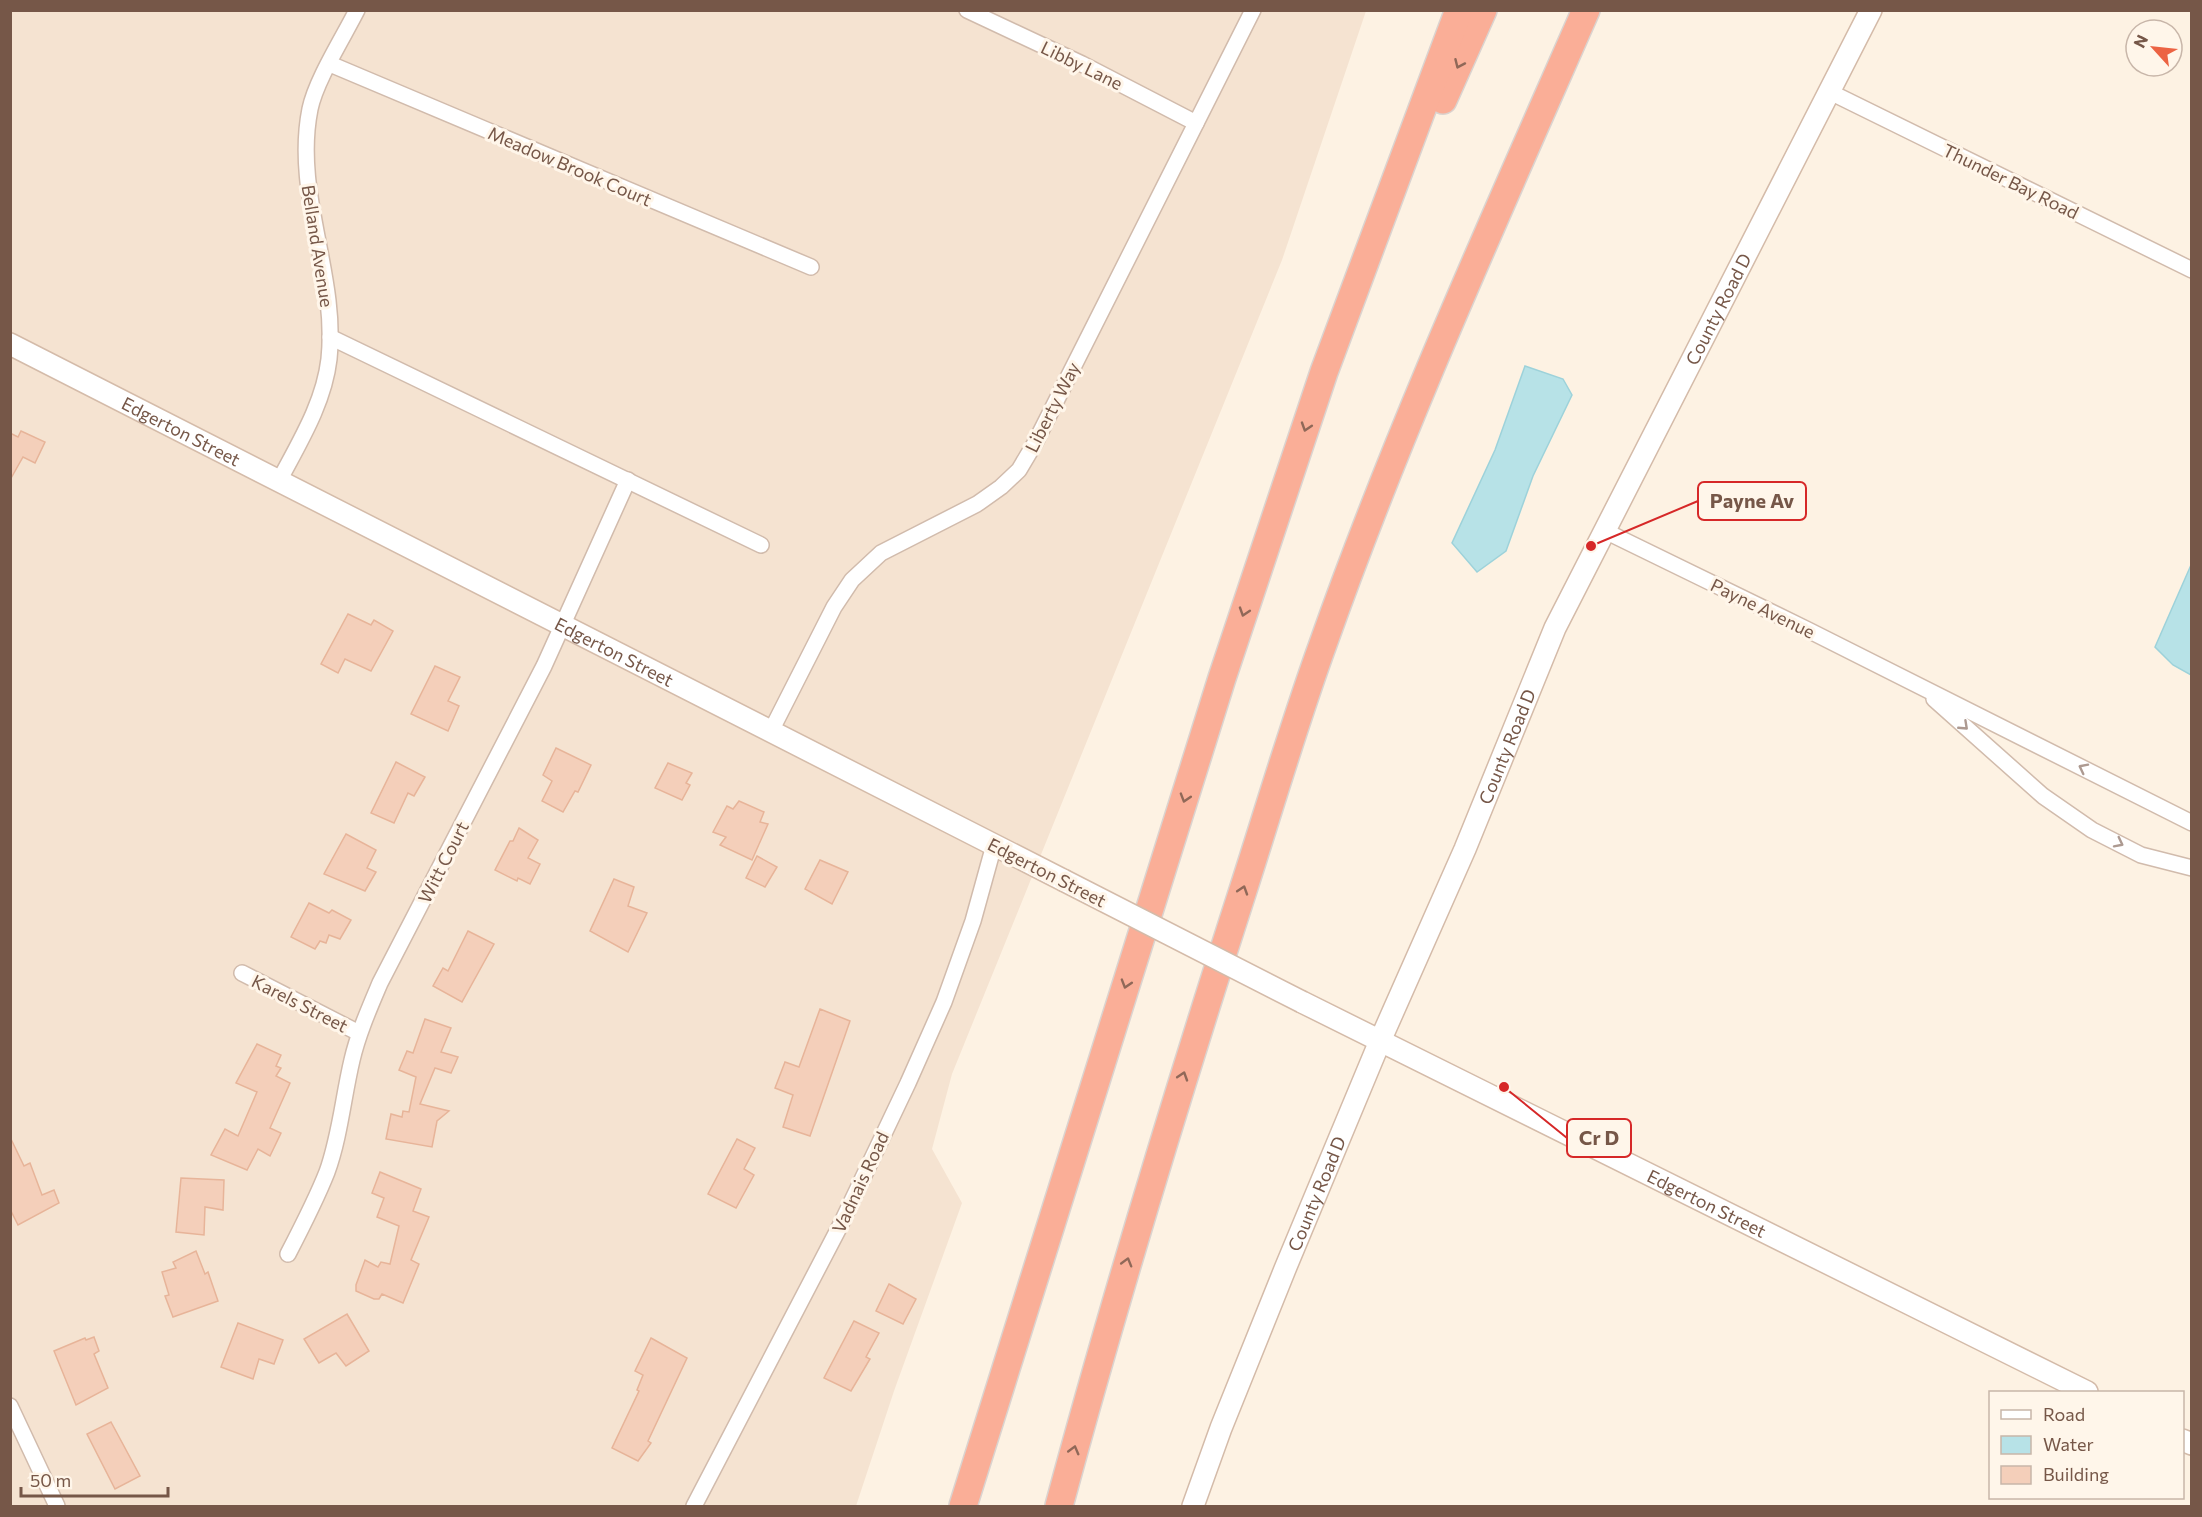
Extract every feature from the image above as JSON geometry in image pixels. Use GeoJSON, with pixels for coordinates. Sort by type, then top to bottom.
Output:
{"type":"FeatureCollection","features":[{"type":"Feature","properties":{"kind":"highway"},"geometry":{"type":"LineString","coordinates":[[963,1506],[1222,678],[1324,372],[1459,10]]}},
{"type":"Feature","properties":{"kind":"highway"},"geometry":{"type":"LineString","coordinates":[[1324,372],[1483,10]]}},
{"type":"Feature","properties":{"kind":"highway"},"geometry":{"type":"LineString","coordinates":[[1059,1506],[1095,1371],[1176,1097],[1323,645],[1423,389],[1476,261],[1586,10]]}},
{"type":"Feature","properties":{"kind":"street","name":"Belland Avenue"},"geometry":{"type":"LineString","coordinates":[[279,481],[316,410],[329,361],[327,291],[310,204],[307,161],[310,110],[315,93],[357,10]]}},
{"type":"Feature","properties":{"kind":"street","name":"Libby Lane"},"geometry":{"type":"LineString","coordinates":[[967,10],[1082,64],[1196,123]]}},
{"type":"Feature","properties":{"kind":"street","name":"Liberty Way"},"geometry":{"type":"LineString","coordinates":[[771,731],[834,607],[852,580],[881,553],[977,504],[1001,487],[1019,470],[1035,443],[1253,10]]}},
{"type":"Feature","properties":{"kind":"street","name":"County Road D"},"geometry":{"type":"LineString","coordinates":[[1193,1506],[1221,1428],[1285,1269],[1380,1041],[1465,849],[1555,628],[1872,10]]}},
{"type":"Feature","properties":{"kind":"street","name":"Meadow Brook Court"},"geometry":{"type":"LineString","coordinates":[[330,64],[811,267]]}},
{"type":"Feature","properties":{"kind":"street","name":"Thunder Bay Road"},"geometry":{"type":"LineString","coordinates":[[1830,92],[2192,270]]}},
{"type":"Feature","properties":{"kind":"street"},"geometry":{"type":"LineString","coordinates":[[330,337],[761,545]]}},
{"type":"Feature","properties":{"kind":"street","name":"Edgerton Street"},"geometry":{"type":"LineString","coordinates":[[10,344],[1302,1002],[2085,1391]]}},
{"type":"Feature","properties":{"kind":"street","name":"Witt Court"},"geometry":{"type":"LineString","coordinates":[[288,1254],[327,1172],[338,1135],[359,1034],[380,983],[563,626],[628,480]]}},
{"type":"Feature","properties":{"kind":"street","name":"Payne Avenue"},"geometry":{"type":"LineString","coordinates":[[1605,531],[1921,686],[2192,823]]}},
{"type":"Feature","properties":{"kind":"street","name":"Payne Avenue"},"geometry":{"type":"LineString","coordinates":[[1921,686],[2043,796],[2092,830],[2141,855],[2192,868]]}},
{"type":"Feature","properties":{"kind":"street","name":"Vadnais Road"},"geometry":{"type":"LineString","coordinates":[[694,1506],[841,1224],[908,1083],[944,1002],[973,921],[994,844]]}},
{"type":"Feature","properties":{"kind":"street","name":"Karels Street"},"geometry":{"type":"LineString","coordinates":[[242,973],[359,1034]]}},
{"type":"Feature","properties":{"kind":"street"},"geometry":{"type":"LineString","coordinates":[[10,1406],[57,1506]]}},
{"type":"Feature","properties":{"kind":"shaded area"},"geometry":{"type":"Polygon","coordinates":[[[10,11],[1366,11],[1282,260],[952,1074],[932,1149],[962,1203],[894,1391],[856,1506],[11,1506],[10,11]]]}},
{"type":"Feature","properties":{"kind":"water"},"geometry":{"type":"Polygon","coordinates":[[[1525,366],[1563,379],[1572,395],[1533,476],[1506,551],[1477,572],[1452,543],[1495,450],[1525,366]]]}},
{"type":"Feature","properties":{"kind":"water"},"geometry":{"type":"Polygon","coordinates":[[[2191,565],[2191,675],[2173,665],[2155,647],[2191,565]]]}},
{"type":"Feature","properties":{"kind":"building"},"geometry":{"type":"Polygon","coordinates":[[[21,431],[45,442],[35,463],[23,457],[10,480],[10,433],[18,437],[21,431]]]}},
{"type":"Feature","properties":{"kind":"building"},"geometry":{"type":"Polygon","coordinates":[[[348,614],[371,625],[374,620],[393,631],[371,671],[345,659],[338,673],[321,664],[348,614]]]}},
{"type":"Feature","properties":{"kind":"building"},"geometry":{"type":"Polygon","coordinates":[[[435,666],[460,677],[448,701],[459,706],[448,731],[411,714],[435,666]]]}},
{"type":"Feature","properties":{"kind":"building"},"geometry":{"type":"Polygon","coordinates":[[[556,748],[591,765],[578,792],[575,791],[563,812],[542,801],[552,781],[543,775],[556,748]]]}},
{"type":"Feature","properties":{"kind":"building"},"geometry":{"type":"Polygon","coordinates":[[[396,762],[425,777],[414,796],[408,793],[394,823],[371,813],[396,762]]]}},
{"type":"Feature","properties":{"kind":"building"},"geometry":{"type":"Polygon","coordinates":[[[668,763],[692,773],[686,783],[690,785],[682,800],[655,788],[668,763]]]}},
{"type":"Feature","properties":{"kind":"building"},"geometry":{"type":"Polygon","coordinates":[[[739,801],[764,812],[760,822],[768,824],[752,860],[720,845],[726,837],[713,832],[727,806],[733,809],[739,801]]]}},
{"type":"Feature","properties":{"kind":"building"},"geometry":{"type":"Polygon","coordinates":[[[519,828],[538,840],[528,858],[540,864],[530,884],[518,878],[517,881],[495,870],[519,828]]]}},
{"type":"Feature","properties":{"kind":"building"},"geometry":{"type":"Polygon","coordinates":[[[346,834],[376,850],[367,868],[376,872],[365,891],[324,874],[346,834]]]}},
{"type":"Feature","properties":{"kind":"building"},"geometry":{"type":"Polygon","coordinates":[[[757,856],[777,867],[765,887],[746,878],[757,856]]]}},
{"type":"Feature","properties":{"kind":"building"},"geometry":{"type":"Polygon","coordinates":[[[820,860],[848,872],[832,904],[805,889],[820,860]]]}},
{"type":"Feature","properties":{"kind":"building"},"geometry":{"type":"Polygon","coordinates":[[[614,879],[634,887],[628,906],[647,913],[628,952],[590,931],[614,879]]]}},
{"type":"Feature","properties":{"kind":"building"},"geometry":{"type":"Polygon","coordinates":[[[309,903],[329,913],[332,910],[351,920],[340,939],[329,935],[326,943],[320,941],[315,949],[291,937],[309,903]]]}},
{"type":"Feature","properties":{"kind":"building"},"geometry":{"type":"Polygon","coordinates":[[[468,931],[494,944],[462,1002],[433,986],[443,968],[448,971],[468,931]]]}},
{"type":"Feature","properties":{"kind":"building"},"geometry":{"type":"Polygon","coordinates":[[[820,1009],[850,1021],[810,1136],[783,1127],[793,1095],[775,1088],[785,1062],[799,1067],[820,1009]]]}},
{"type":"Feature","properties":{"kind":"building"},"geometry":{"type":"Polygon","coordinates":[[[425,1019],[451,1028],[441,1052],[458,1057],[451,1073],[435,1068],[420,1104],[449,1111],[437,1121],[432,1147],[386,1139],[391,1114],[402,1117],[403,1111],[409,1112],[416,1077],[399,1070],[407,1051],[413,1053],[425,1019]]]}},
{"type":"Feature","properties":{"kind":"building"},"geometry":{"type":"Polygon","coordinates":[[[257,1044],[281,1055],[276,1066],[281,1068],[276,1076],[290,1083],[270,1128],[281,1133],[270,1156],[258,1149],[247,1170],[211,1155],[225,1129],[238,1136],[257,1092],[236,1083],[257,1044]]]}},
{"type":"Feature","properties":{"kind":"building"},"geometry":{"type":"Polygon","coordinates":[[[10,1137],[24,1166],[30,1163],[42,1195],[54,1190],[59,1203],[18,1225],[10,1209],[10,1137]]]}},
{"type":"Feature","properties":{"kind":"building"},"geometry":{"type":"Polygon","coordinates":[[[737,1139],[755,1148],[744,1169],[754,1175],[736,1208],[708,1194],[737,1139]]]}},
{"type":"Feature","properties":{"kind":"building"},"geometry":{"type":"Polygon","coordinates":[[[380,1172],[421,1189],[413,1211],[429,1217],[411,1260],[419,1264],[403,1303],[382,1294],[379,1299],[374,1299],[356,1291],[365,1260],[378,1267],[381,1262],[390,1264],[399,1226],[377,1217],[384,1198],[372,1193],[380,1172]]]}},
{"type":"Feature","properties":{"kind":"building"},"geometry":{"type":"Polygon","coordinates":[[[181,1178],[224,1180],[223,1210],[205,1207],[204,1235],[176,1232],[181,1178]]]}},
{"type":"Feature","properties":{"kind":"building"},"geometry":{"type":"Polygon","coordinates":[[[196,1251],[205,1274],[208,1272],[218,1301],[173,1317],[165,1296],[169,1295],[162,1272],[176,1268],[173,1262],[196,1251]]]}},
{"type":"Feature","properties":{"kind":"building"},"geometry":{"type":"Polygon","coordinates":[[[889,1284],[916,1299],[903,1324],[876,1311],[889,1284]]]}},
{"type":"Feature","properties":{"kind":"building"},"geometry":{"type":"Polygon","coordinates":[[[347,1314],[369,1351],[346,1366],[336,1353],[319,1363],[304,1339],[347,1314]]]}},
{"type":"Feature","properties":{"kind":"building"},"geometry":{"type":"Polygon","coordinates":[[[854,1321],[879,1333],[866,1357],[870,1359],[851,1391],[824,1378],[854,1321]]]}},
{"type":"Feature","properties":{"kind":"building"},"geometry":{"type":"Polygon","coordinates":[[[238,1323],[283,1340],[274,1364],[259,1359],[253,1379],[221,1367],[238,1323]]]}},
{"type":"Feature","properties":{"kind":"building"},"geometry":{"type":"Polygon","coordinates":[[[94,1337],[99,1351],[94,1354],[108,1388],[76,1405],[54,1351],[85,1338],[86,1340],[94,1337]]]}},
{"type":"Feature","properties":{"kind":"building"},"geometry":{"type":"Polygon","coordinates":[[[651,1338],[687,1358],[648,1441],[651,1443],[638,1461],[612,1448],[639,1391],[637,1390],[643,1375],[635,1371],[651,1338]]]}},
{"type":"Feature","properties":{"kind":"building"},"geometry":{"type":"Polygon","coordinates":[[[111,1422],[140,1476],[115,1489],[87,1434],[111,1422]]]}},
{"type":"Feature","properties":{"kind":"place","name":"Payne Av"},"geometry":{"type":"Point","coordinates":[1591,546]}},
{"type":"Feature","properties":{"kind":"place","name":"Cr D"},"geometry":{"type":"Point","coordinates":[1504,1087]}}]}
